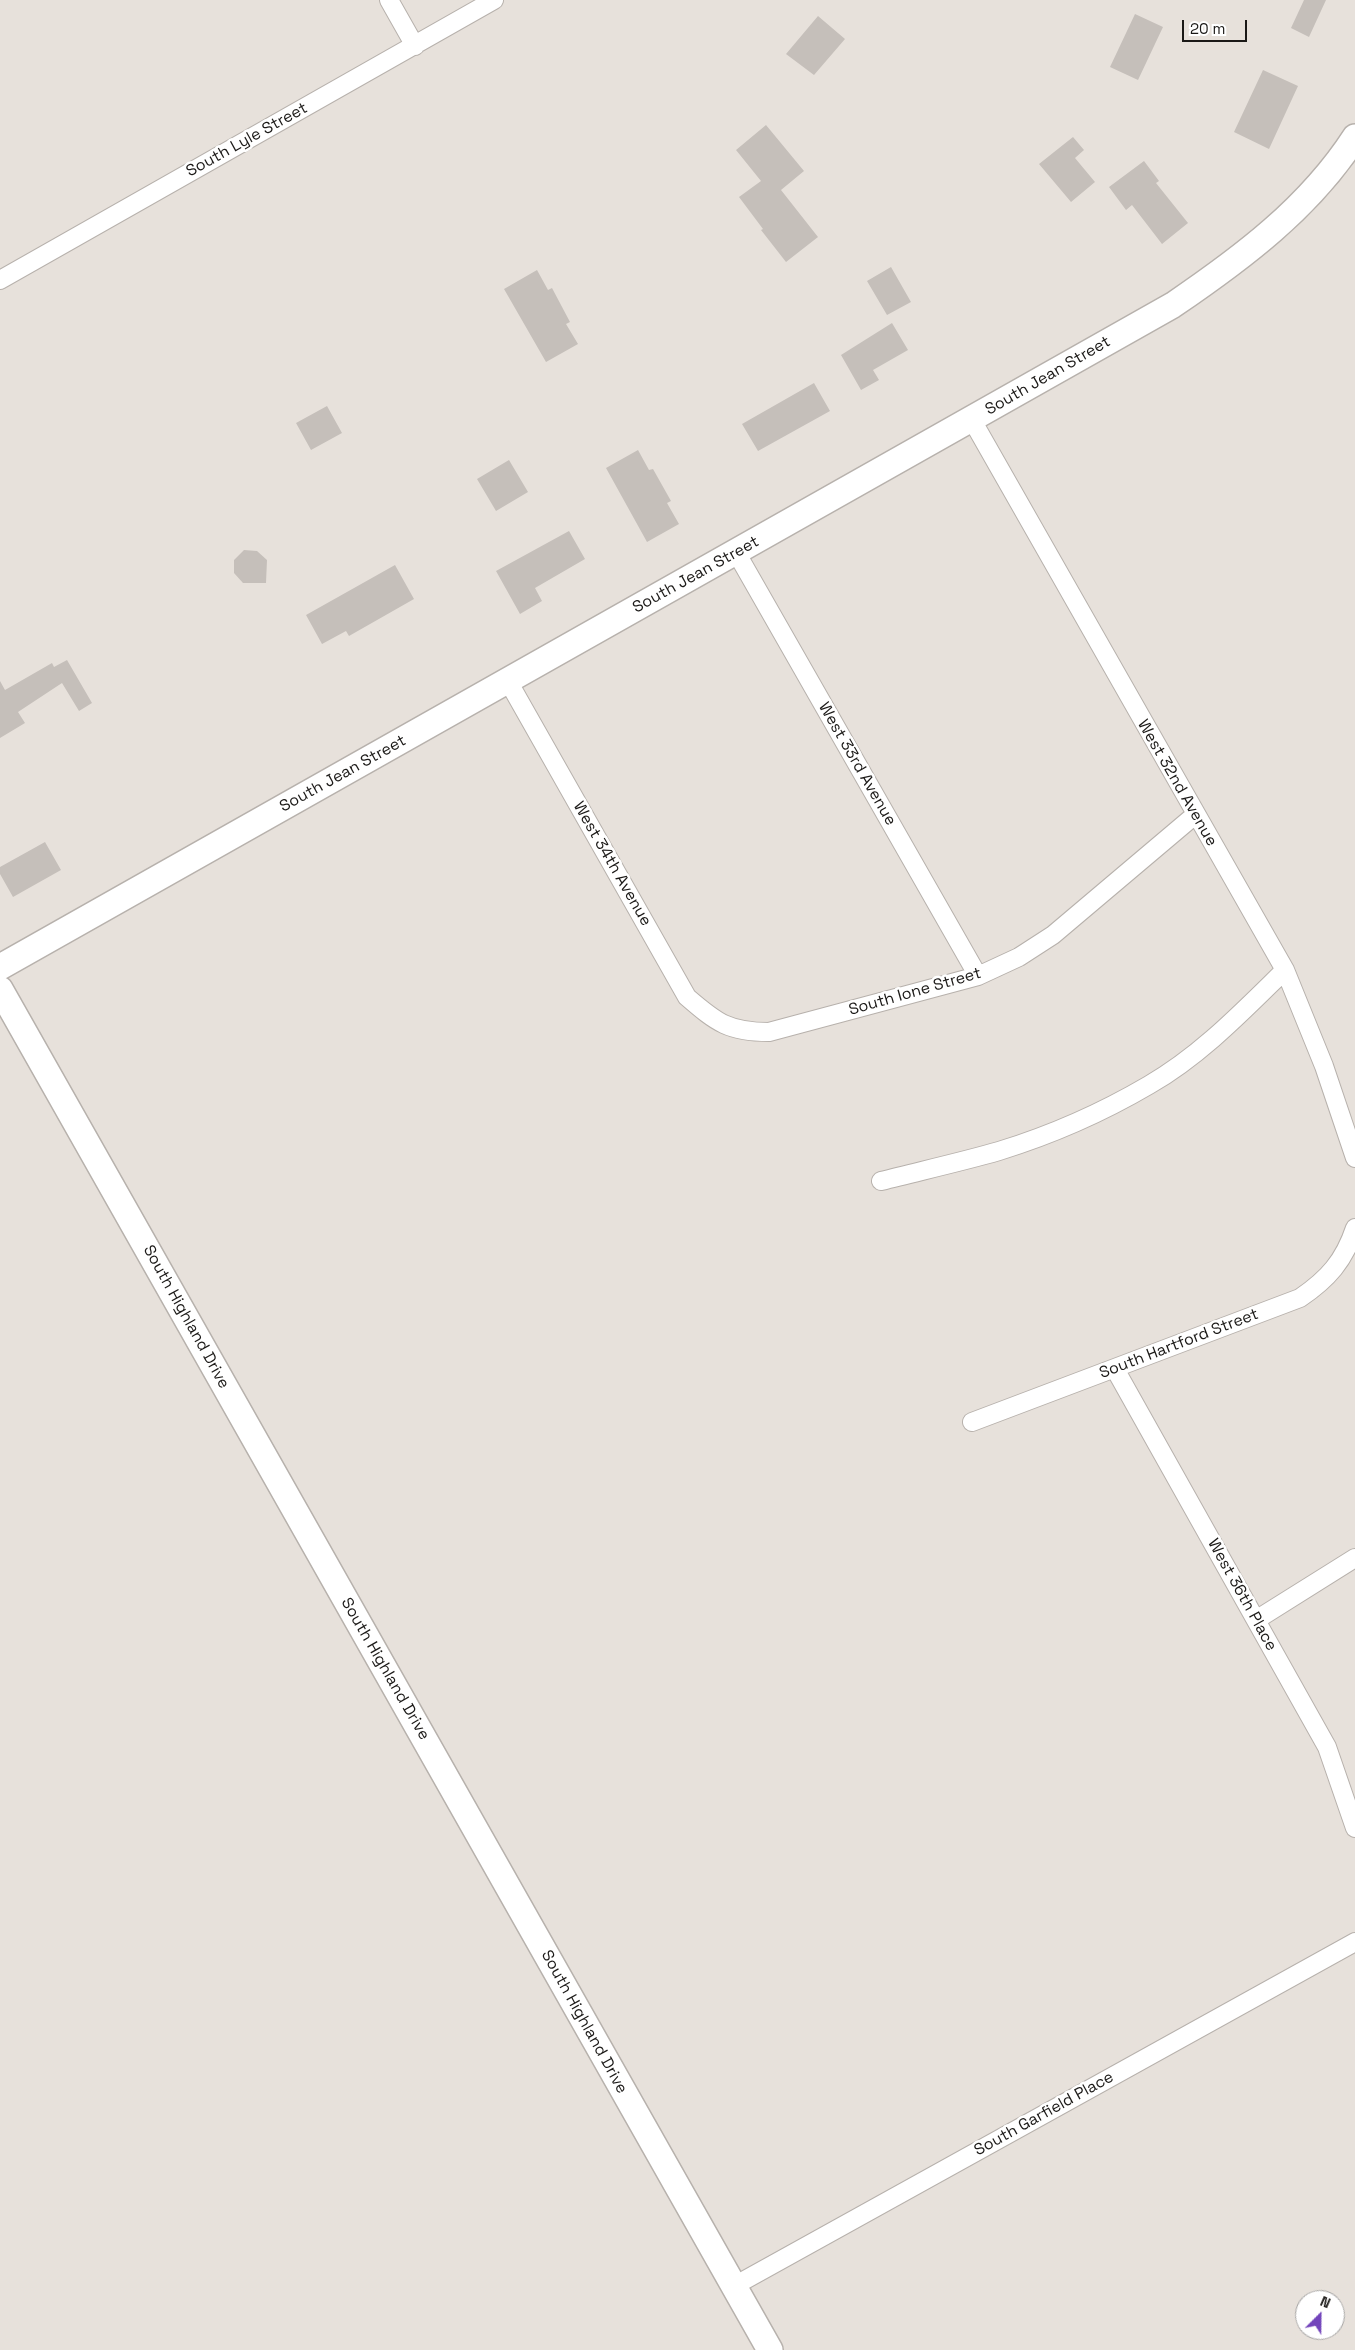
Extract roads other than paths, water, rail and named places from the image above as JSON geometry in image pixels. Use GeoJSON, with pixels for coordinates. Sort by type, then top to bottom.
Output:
{"type":"FeatureCollection","features":[{"type":"Feature","properties":{"kind":"street"},"geometry":{"type":"LineString","coordinates":[[389,0],[415,46]]}},
{"type":"Feature","properties":{"kind":"street","name":"South Lyle Street"},"geometry":{"type":"LineString","coordinates":[[0,280],[494,0]]}},
{"type":"Feature","properties":{"kind":"street","name":"South Jean Street"},"geometry":{"type":"LineString","coordinates":[[0,967],[1173,305],[1223,271],[1271,233],[1300,205],[1355,137]]}},
{"type":"Feature","properties":{"kind":"street","name":"West 32nd Avenue"},"geometry":{"type":"LineString","coordinates":[[972,420],[1285,970],[1324,1066],[1355,1158]]}},
{"type":"Feature","properties":{"kind":"street","name":"West 33rd Avenue"},"geometry":{"type":"LineString","coordinates":[[736,552],[978,976]]}},
{"type":"Feature","properties":{"kind":"street","name":"West 34th Avenue"},"geometry":{"type":"LineString","coordinates":[[508,681],[687,997],[709,1016],[734,1030]]}},
{"type":"Feature","properties":{"kind":"street","name":"South Ione Street"},"geometry":{"type":"LineString","coordinates":[[734,1030],[769,1032],[978,976],[1019,957],[1053,935],[1196,815]]}},
{"type":"Feature","properties":{"kind":"street"},"geometry":{"type":"LineString","coordinates":[[881,1181],[1000,1150],[1080,1121],[1150,1085],[1191,1056],[1220,1032],[1285,970]]}},
{"type":"Feature","properties":{"kind":"street","name":"South Highland Drive"},"geometry":{"type":"LineString","coordinates":[[0,989],[770,2350]]}},
{"type":"Feature","properties":{"kind":"street","name":"South Hartford Street"},"geometry":{"type":"LineString","coordinates":[[972,1422],[1300,1298],[1322,1283],[1339,1262],[1355,1228]]}},
{"type":"Feature","properties":{"kind":"street","name":"West 36th Place"},"geometry":{"type":"LineString","coordinates":[[1115,1369],[1327,1747],[1355,1828]]}},
{"type":"Feature","properties":{"kind":"street"},"geometry":{"type":"LineString","coordinates":[[1256,1620],[1355,1558]]}},
{"type":"Feature","properties":{"kind":"street","name":"South Garfield Place"},"geometry":{"type":"LineString","coordinates":[[734,2286],[1355,1942]]}}]}
